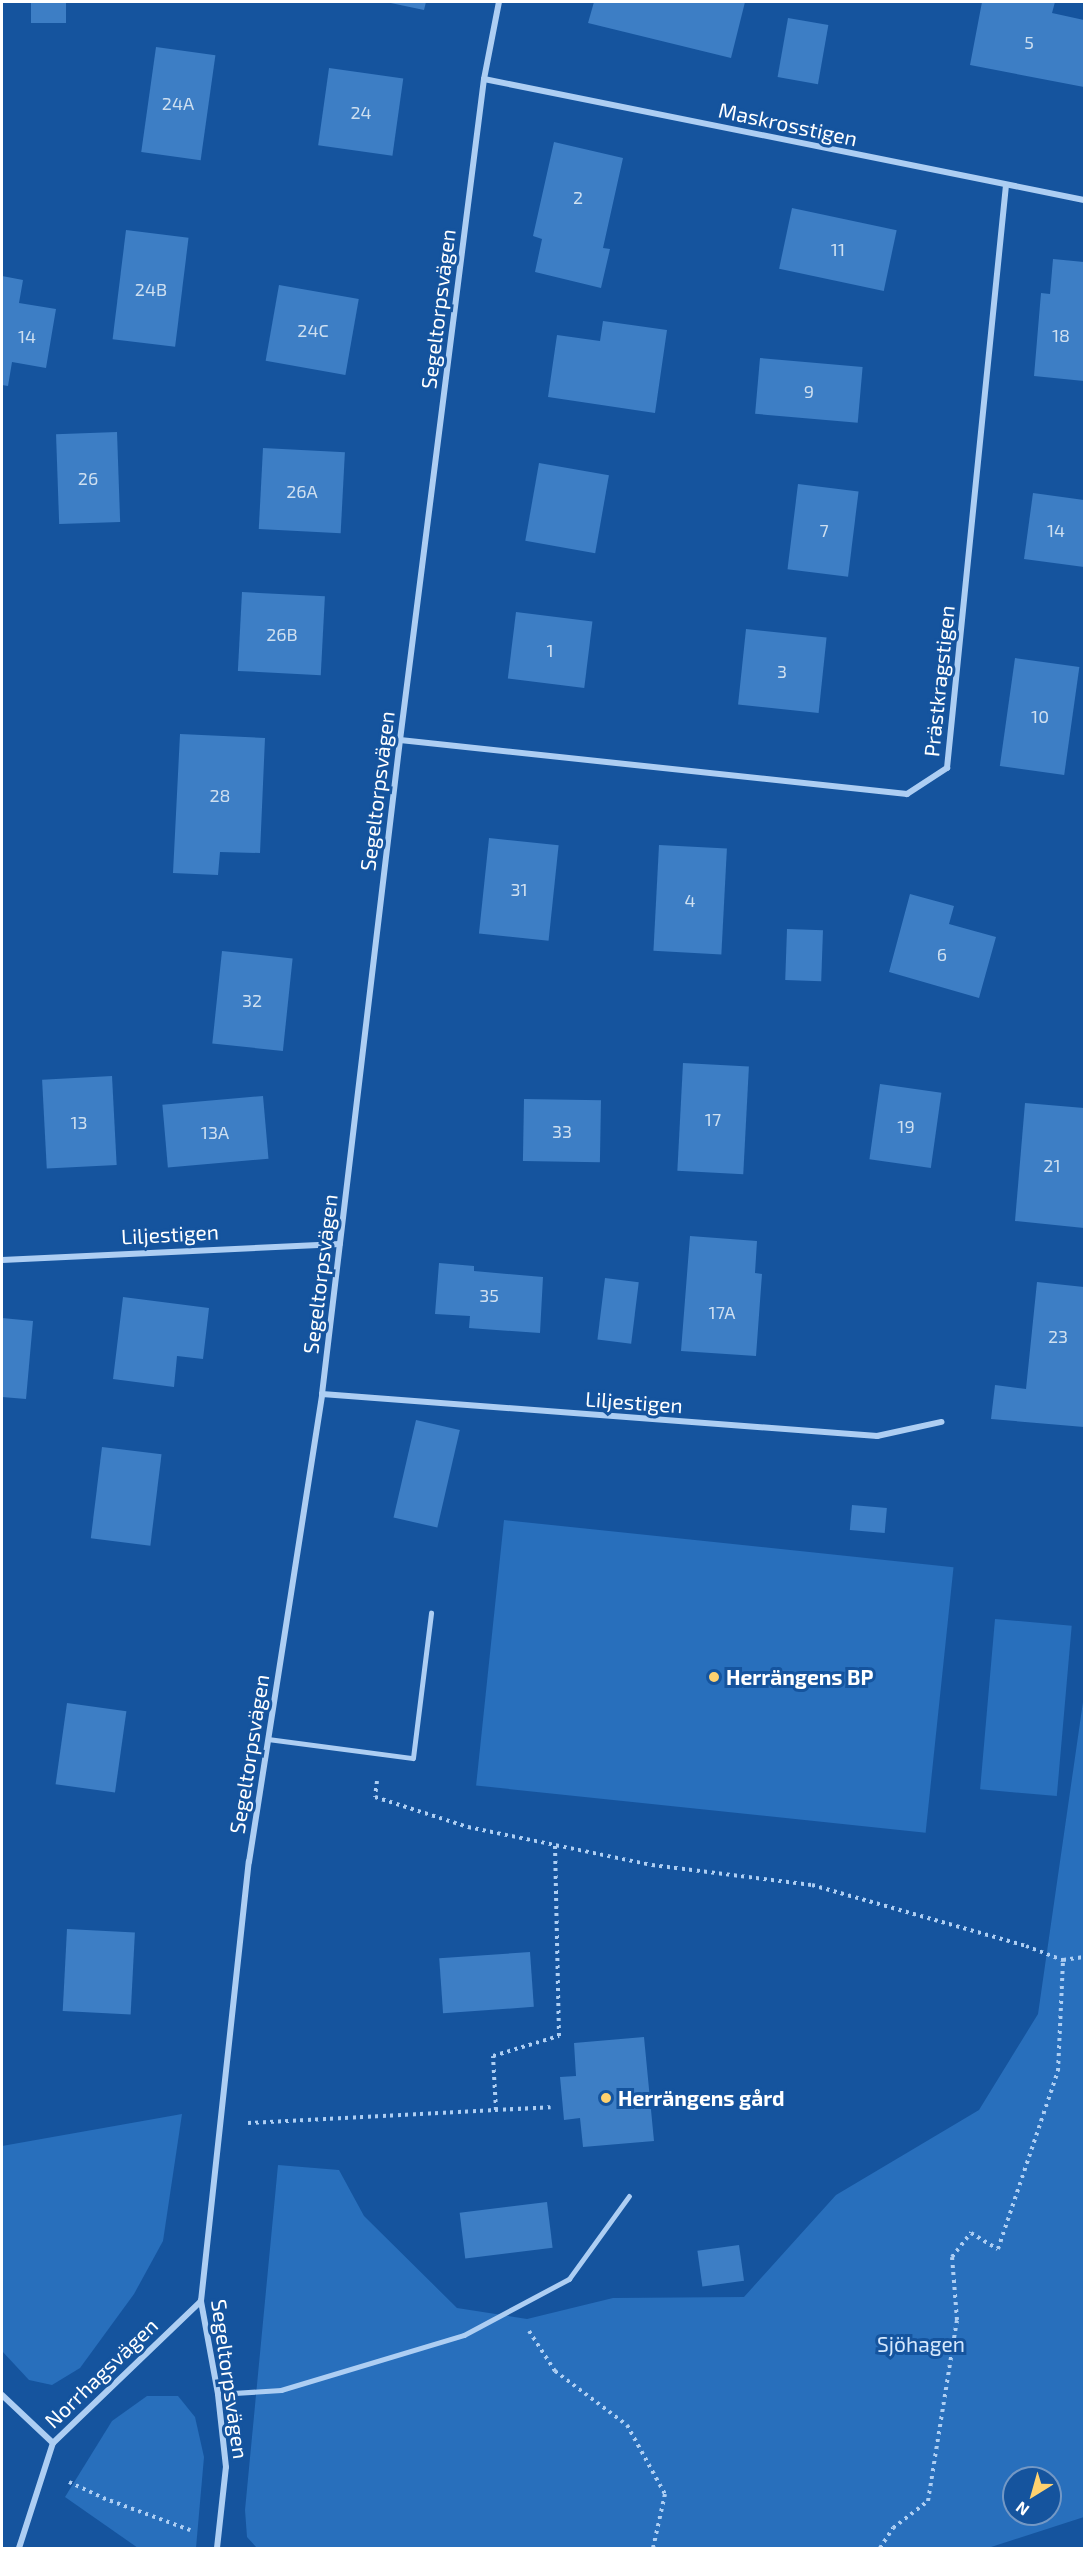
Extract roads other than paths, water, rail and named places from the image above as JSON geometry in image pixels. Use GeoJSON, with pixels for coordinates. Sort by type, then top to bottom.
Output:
{"type":"FeatureCollection","features":[{"type":"Feature","properties":{"kind":"street","name":"Segeltorpsvägen"},"geometry":{"type":"LineString","coordinates":[[217,2548],[226,2467],[218,2394],[201,2301],[249,1862],[322,1394],[400,740],[484,79],[499,2]]}},
{"type":"Feature","properties":{"kind":"street","name":"Maskrosstigen"},"geometry":{"type":"LineString","coordinates":[[484,79],[1084,200]]}},
{"type":"Feature","properties":{"kind":"street","name":"Prästkragstigen"},"geometry":{"type":"LineString","coordinates":[[400,740],[907,794],[947,768],[1006,185]]}},
{"type":"Feature","properties":{"kind":"street","name":"Liljestigen"},"geometry":{"type":"LineString","coordinates":[[2,1260],[340,1244]]}},
{"type":"Feature","properties":{"kind":"street","name":"Liljestigen"},"geometry":{"type":"LineString","coordinates":[[322,1394],[877,1436],[941,1422]]}},
{"type":"Feature","properties":{"kind":"street","name":"Norrhagsvägen"},"geometry":{"type":"LineString","coordinates":[[19,2548],[53,2443],[201,2301]]}},
{"type":"Feature","properties":{"kind":"street"},"geometry":{"type":"LineString","coordinates":[[2,2395],[53,2443]]}},
{"type":"Feature","properties":{"kind":"lane"},"geometry":{"type":"LineString","coordinates":[[268,1739],[413,1758],[431,1612]]}},
{"type":"Feature","properties":{"kind":"lane"},"geometry":{"type":"LineString","coordinates":[[218,2394],[282,2390],[464,2335],[569,2279],[629,2196]]}},
{"type":"Feature","properties":{"kind":"place","name":"Herrängens BP"},"geometry":{"type":"Point","coordinates":[714,1677]}},
{"type":"Feature","properties":{"kind":"place","name":"Herrängens gård"},"geometry":{"type":"Point","coordinates":[606,2098]}},
{"type":"Feature","properties":{"kind":"park label","name":"Sjöhagen"},"geometry":{"type":"Point","coordinates":[921,2344]}}]}
